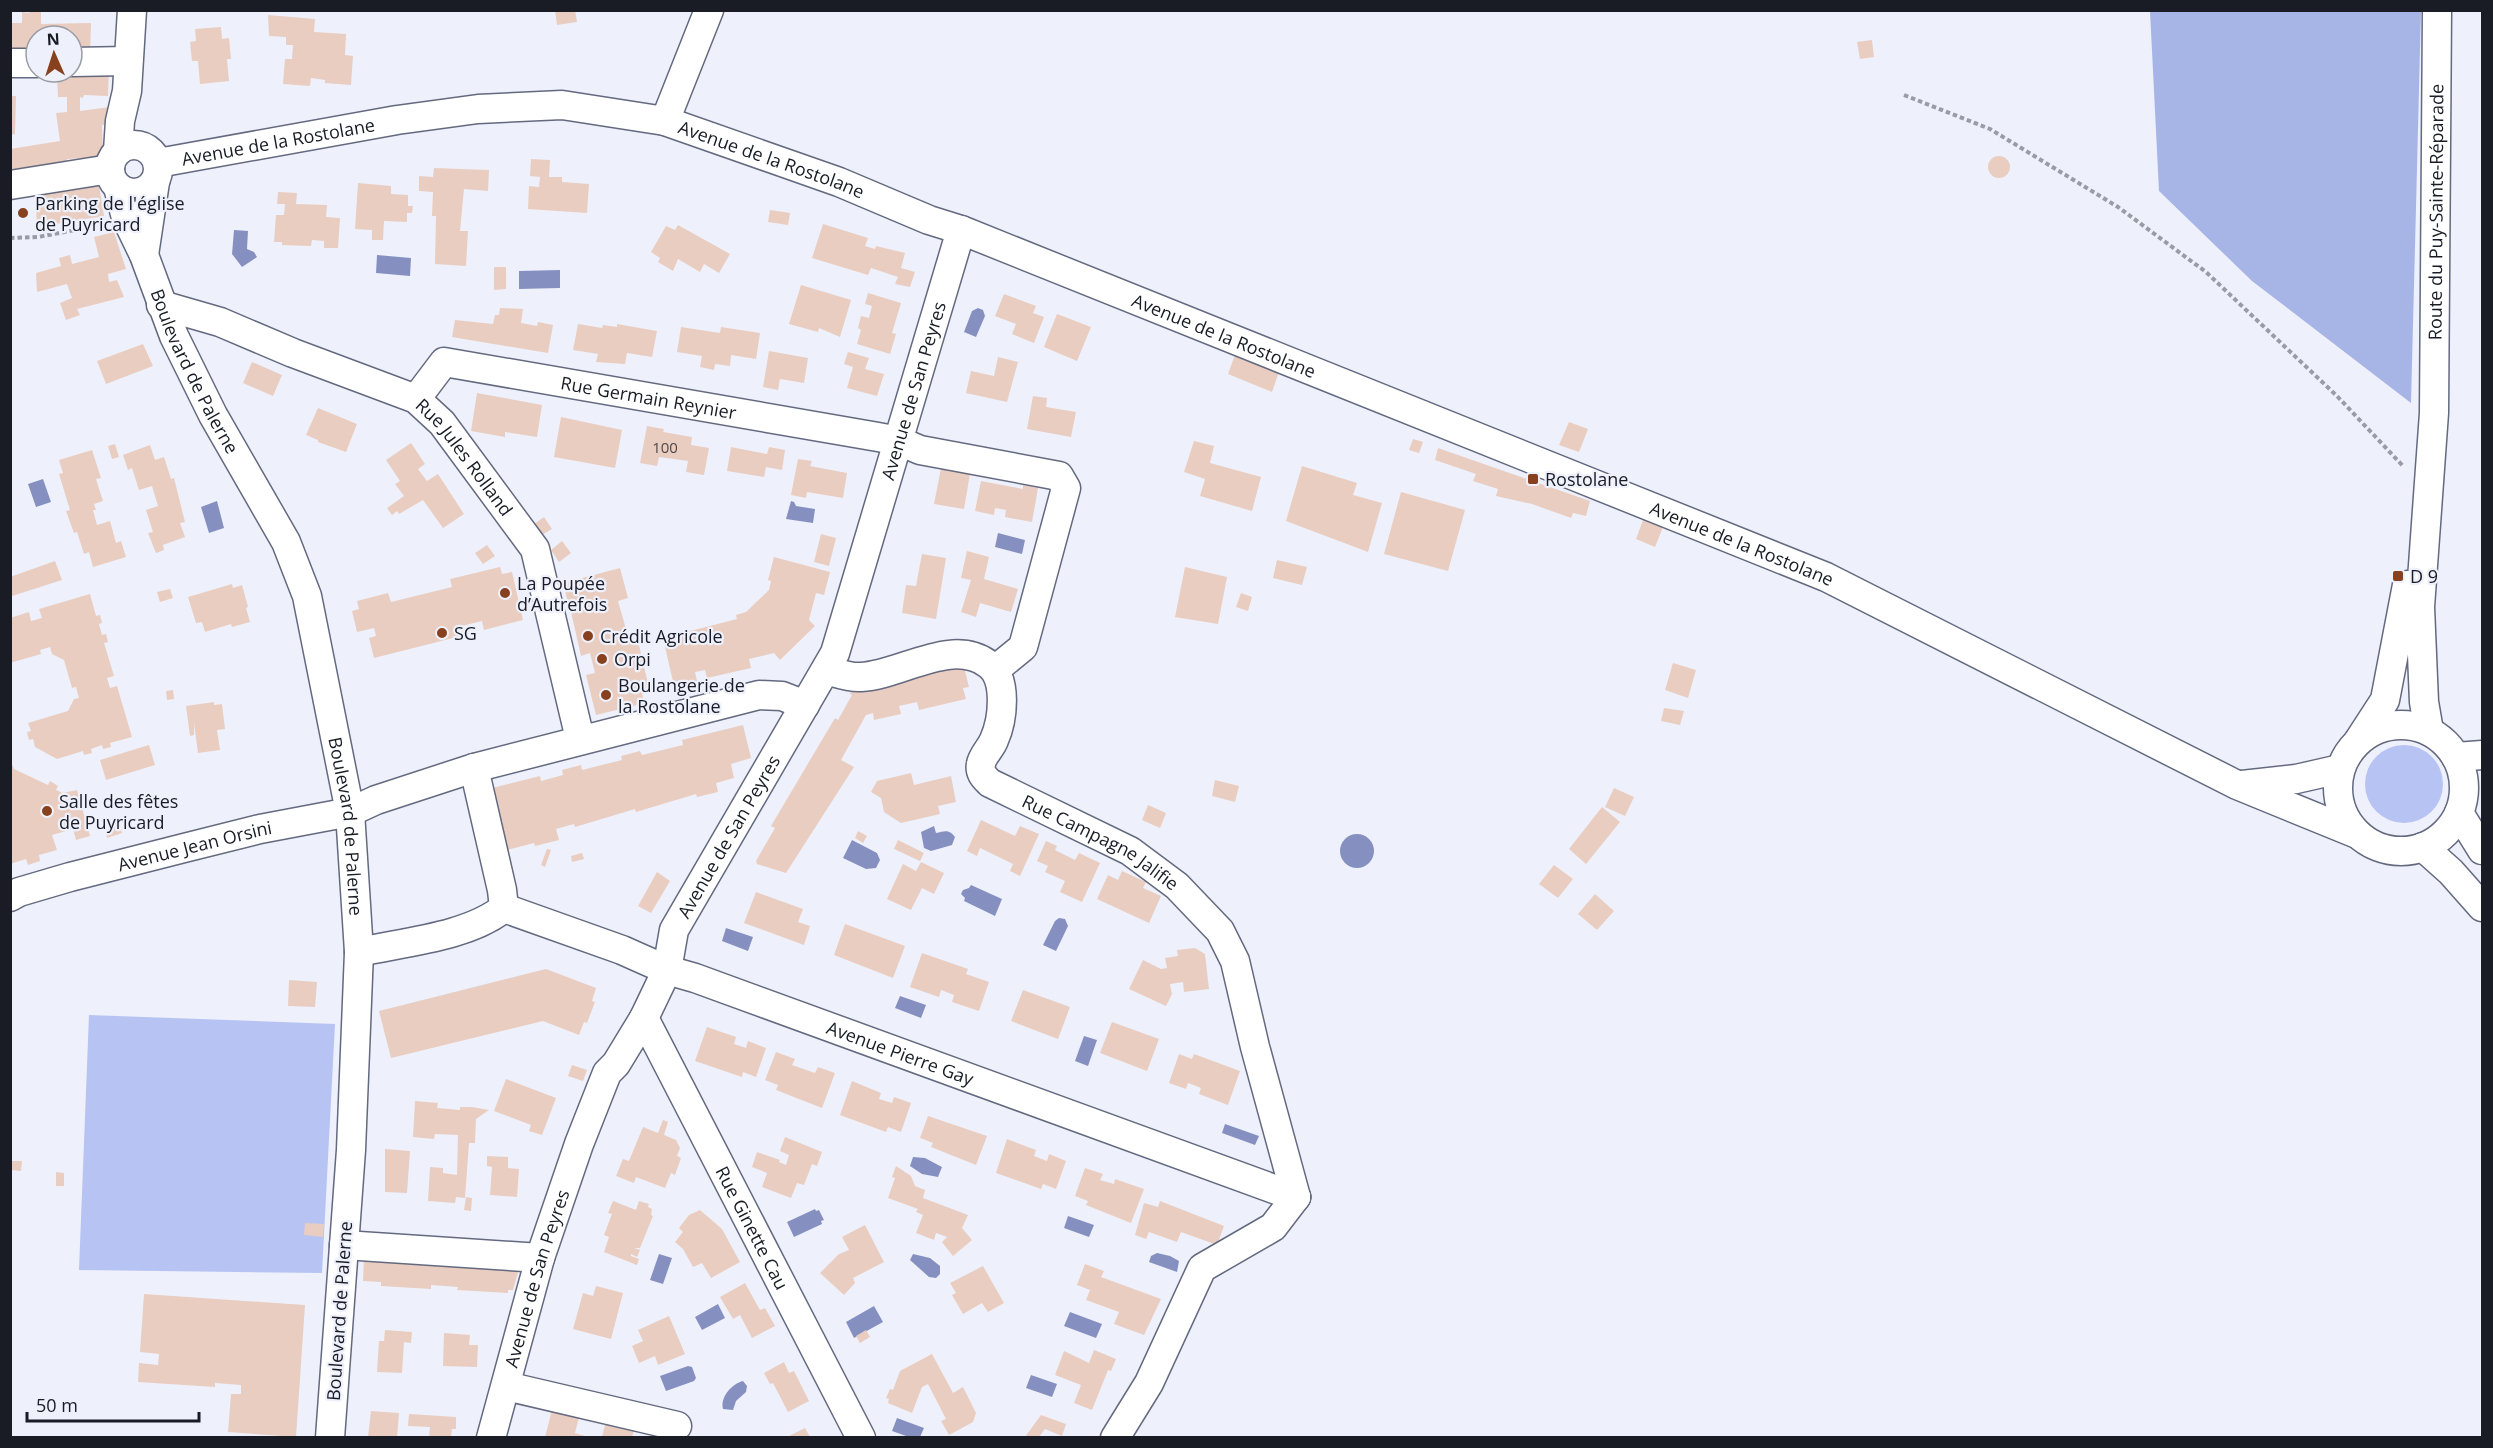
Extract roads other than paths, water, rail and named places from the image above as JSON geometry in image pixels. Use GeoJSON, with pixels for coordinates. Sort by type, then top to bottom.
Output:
{"type":"FeatureCollection","features":[{"type":"Feature","properties":{"kind":"street"},"geometry":{"type":"LineString","coordinates":[[132,10],[127,61],[127,91],[120,121],[134,167]]}},
{"type":"Feature","properties":{"kind":"street"},"geometry":{"type":"LineString","coordinates":[[665,121],[709,10]]}},
{"type":"Feature","properties":{"kind":"street","name":"Route du Puy-Sainte-Réparade"},"geometry":{"type":"LineString","coordinates":[[2429,731],[2424,702],[2420,607],[2434,413],[2437,10]]}},
{"type":"Feature","properties":{"kind":"street"},"geometry":{"type":"LineString","coordinates":[[84,62],[127,61]]}},
{"type":"Feature","properties":{"kind":"street","name":"Avenue de la Rostolane"},"geometry":{"type":"LineString","coordinates":[[10,184],[134,167],[397,120],[478,109],[562,105],[665,121],[839,182],[929,220],[961,230],[1826,577],[2237,785],[2357,834]]}},
{"type":"Feature","properties":{"kind":"street","name":"Boulevard de Palerne"},"geometry":{"type":"LineString","coordinates":[[134,167],[126,218],[144,255],[161,305],[213,415],[286,542],[307,596],[350,812],[359,952],[351,1150],[330,1437]]}},
{"type":"Feature","properties":{"kind":"street","name":"Boulevard de Palerne"},"geometry":{"type":"LineString","coordinates":[[134,167],[144,255]]}},
{"type":"Feature","properties":{"kind":"street","name":"Avenue de San Peyres"},"geometry":{"type":"LineString","coordinates":[[491,1437],[540,1258],[579,1144],[607,1073],[616,1064],[644,1018],[667,970],[674,930],[835,653],[961,230]]}},
{"type":"Feature","properties":{"kind":"street","name":"Rue Jules Rolland"},"geometry":{"type":"LineString","coordinates":[[161,305],[220,322],[293,353],[416,399],[442,423],[535,549],[580,740]]}},
{"type":"Feature","properties":{"kind":"street","name":"Rue Germain Reynier"},"geometry":{"type":"LineString","coordinates":[[416,399],[444,362],[899,441]]}},
{"type":"Feature","properties":{"kind":"street","name":"Route du Puy-Sainte-Réparade"},"geometry":{"type":"LineString","coordinates":[[2359,740],[2385,700],[2404,608],[2434,413]]}},
{"type":"Feature","properties":{"kind":"street"},"geometry":{"type":"LineString","coordinates":[[826,670],[860,678],[960,653],[978,656],[996,669],[1023,647],[1066,488],[1059,476],[920,450],[899,441]]}},
{"type":"Feature","properties":{"kind":"street","name":"Rue Campagne Jalifie"},"geometry":{"type":"LineString","coordinates":[[996,669],[1003,693],[1001,710],[995,739],[981,763],[982,776],[990,783],[1130,851],[1177,886],[1220,931],[1235,961],[1255,1047],[1296,1197]]}},
{"type":"Feature","properties":{"kind":"street","name":"Avenue Jean Orsini"},"geometry":{"type":"LineString","coordinates":[[10,897],[42,886],[260,829],[350,812],[376,800],[474,768],[759,695],[782,696],[805,705]]}},
{"type":"Feature","properties":{"kind":"street"},"geometry":{"type":"LineString","coordinates":[[2392,725],[2411,725],[2429,731],[2469,756],[2463,776],[2464,795],[2459,813],[2438,839],[2423,847],[2406,851],[2388,850],[2371,844],[2357,834],[2346,820],[2339,804],[2337,786],[2340,768],[2348,753],[2359,740],[2374,730],[2392,725]]}},
{"type":"Feature","properties":{"kind":"street"},"geometry":{"type":"LineString","coordinates":[[359,952],[451,933],[491,919],[504,908],[474,768]]}},
{"type":"Feature","properties":{"kind":"street"},"geometry":{"type":"LineString","coordinates":[[2237,785],[2296,779],[2340,768]]}},
{"type":"Feature","properties":{"kind":"street"},"geometry":{"type":"LineString","coordinates":[[2459,813],[2482,850]]}},
{"type":"Feature","properties":{"kind":"street"},"geometry":{"type":"LineString","coordinates":[[2423,847],[2451,872],[2482,907]]}},
{"type":"Feature","properties":{"kind":"street"},"geometry":{"type":"LineString","coordinates":[[10,916],[22,908],[42,886]]}},
{"type":"Feature","properties":{"kind":"street","name":"Avenue Pierre Gay"},"geometry":{"type":"LineString","coordinates":[[504,908],[622,950],[667,970],[695,978],[1296,1197]]}},
{"type":"Feature","properties":{"kind":"street","name":"Rue Ginette Cau"},"geometry":{"type":"LineString","coordinates":[[644,1018],[861,1437]]}},
{"type":"Feature","properties":{"kind":"street"},"geometry":{"type":"LineString","coordinates":[[1115,1437],[1149,1383],[1202,1268],[1273,1227],[1296,1197]]}},
{"type":"Feature","properties":{"kind":"street"},"geometry":{"type":"LineString","coordinates":[[344,1245],[540,1258]]}},
{"type":"Feature","properties":{"kind":"street"},"geometry":{"type":"LineString","coordinates":[[506,1386],[677,1426]]}},
{"type":"Feature","properties":{"kind":"place","name":"Parking de l'église de Puyricard"},"geometry":{"type":"Point","coordinates":[23,213]}},
{"type":"Feature","properties":{"kind":"place","name":"Rostolane"},"geometry":{"type":"Point","coordinates":[1533,479]}},
{"type":"Feature","properties":{"kind":"place","name":"D 9"},"geometry":{"type":"Point","coordinates":[2398,576]}},
{"type":"Feature","properties":{"kind":"place","name":"La Poupée d’Autrefois"},"geometry":{"type":"Point","coordinates":[505,593]}},
{"type":"Feature","properties":{"kind":"place","name":"SG"},"geometry":{"type":"Point","coordinates":[442,633]}},
{"type":"Feature","properties":{"kind":"place","name":"Crédit Agricole"},"geometry":{"type":"Point","coordinates":[588,636]}},
{"type":"Feature","properties":{"kind":"place","name":"Orpi"},"geometry":{"type":"Point","coordinates":[602,659]}},
{"type":"Feature","properties":{"kind":"place","name":"Boulangerie de la Rostolane"},"geometry":{"type":"Point","coordinates":[606,695]}},
{"type":"Feature","properties":{"kind":"place","name":"Salle des fêtes de Puyricard"},"geometry":{"type":"Point","coordinates":[47,811]}}]}
